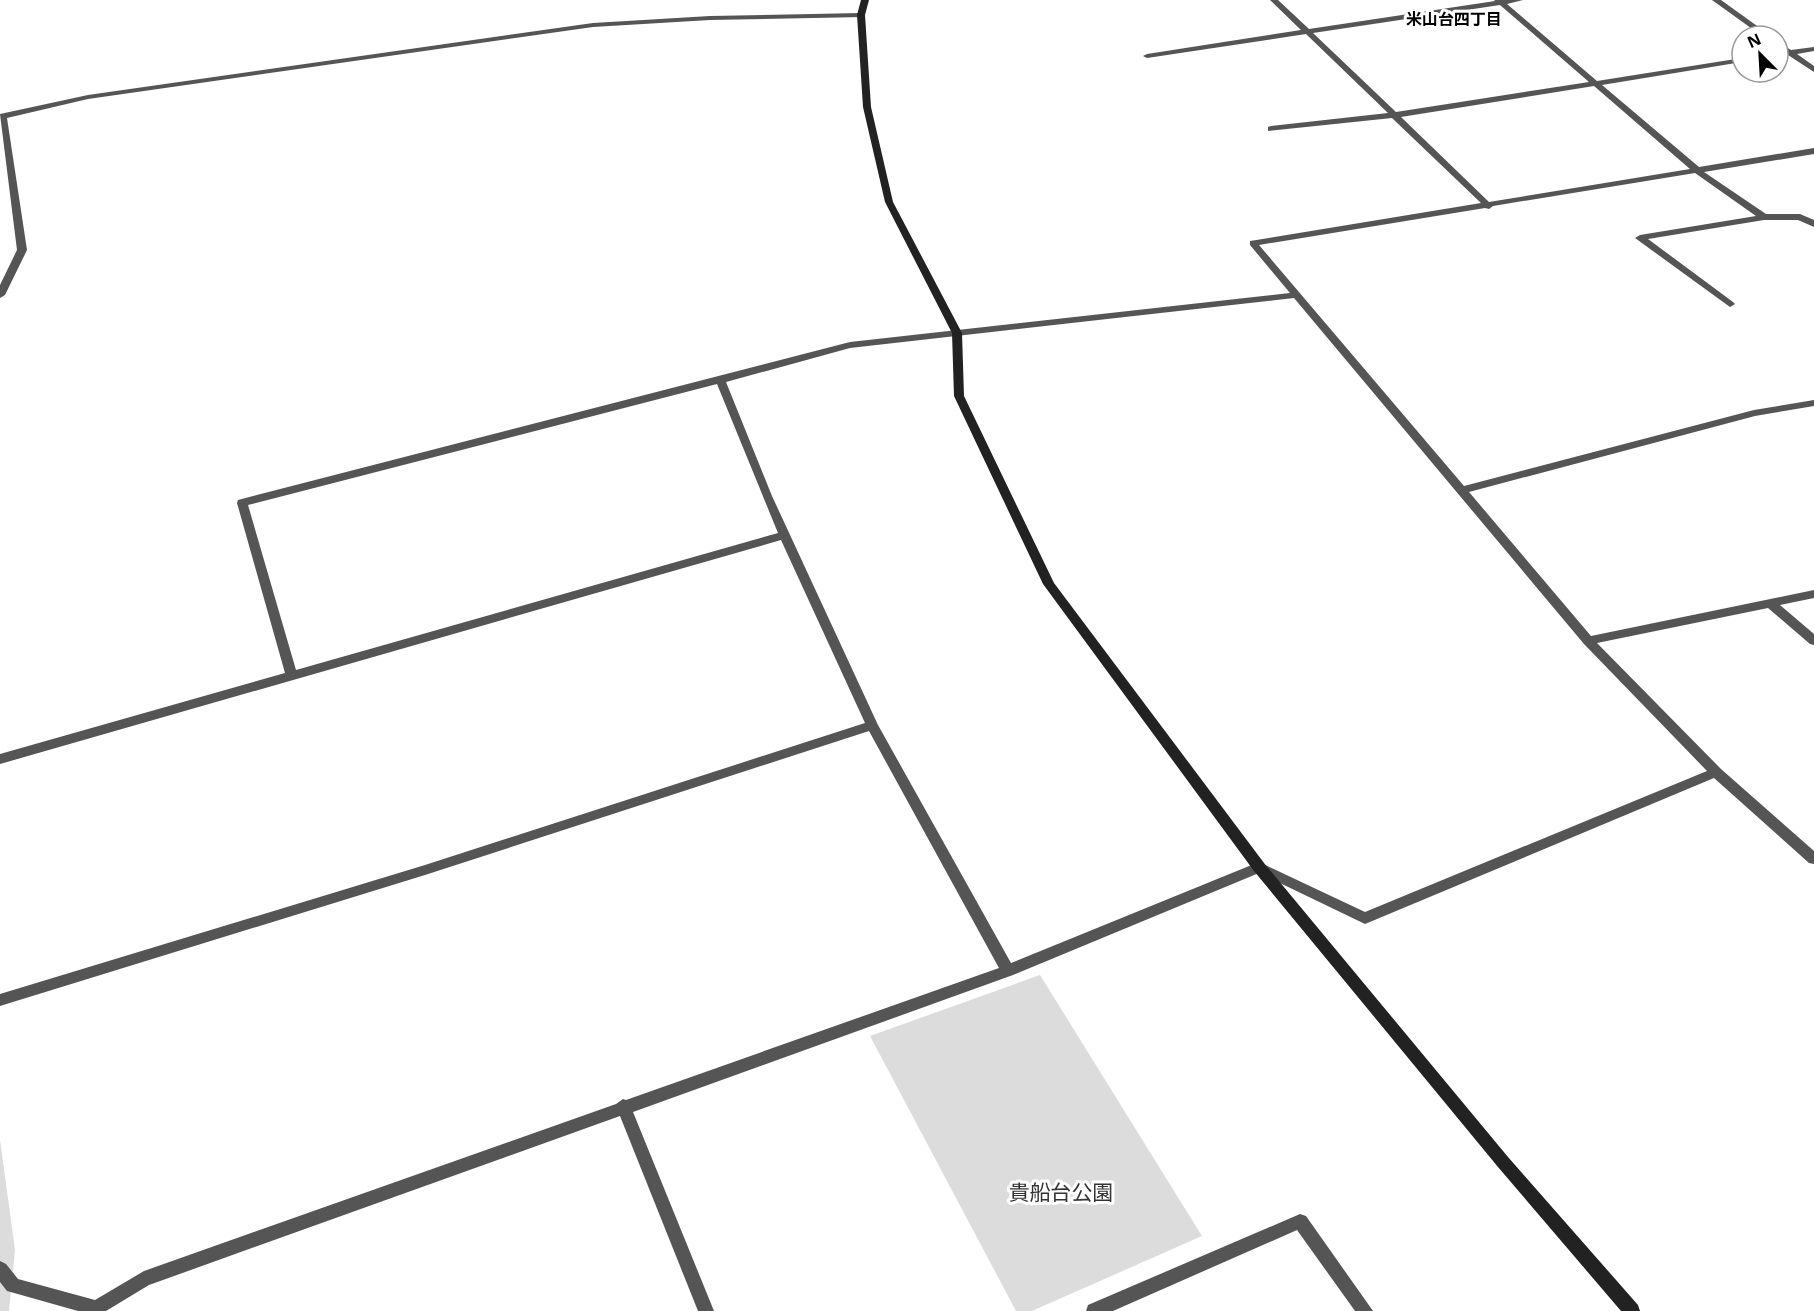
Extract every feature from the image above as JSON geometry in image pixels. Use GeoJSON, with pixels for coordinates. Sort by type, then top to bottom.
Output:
{"type":"FeatureCollection","features":[{"type":"Feature","properties":{"kind":"street"},"geometry":{"type":"LineString","coordinates":[[865,0],[861,15],[867,107],[889,202],[957,333],[959,396],[1049,584],[1259,867],[1503,1162],[1632,1311]]}},
{"type":"Feature","properties":{"kind":"street"},"geometry":{"type":"LineString","coordinates":[[1274,0],[1489,206]]}},
{"type":"Feature","properties":{"kind":"street"},"geometry":{"type":"LineString","coordinates":[[1147,56],[1500,1],[1519,0]]}},
{"type":"Feature","properties":{"kind":"street"},"geometry":{"type":"LineString","coordinates":[[1716,0],[1750,24]]}},
{"type":"Feature","properties":{"kind":"street"},"geometry":{"type":"LineString","coordinates":[[1500,1],[1699,171],[1764,217]]}},
{"type":"Feature","properties":{"kind":"street"},"geometry":{"type":"LineString","coordinates":[[0,295],[22,250],[2,116],[88,97],[593,25],[710,18],[861,15]]}},
{"type":"Feature","properties":{"kind":"street"},"geometry":{"type":"LineString","coordinates":[[1790,52],[1814,49]]}},
{"type":"Feature","properties":{"kind":"street"},"geometry":{"type":"LineString","coordinates":[[1790,52],[1814,70]]}},
{"type":"Feature","properties":{"kind":"street"},"geometry":{"type":"LineString","coordinates":[[1271,129],[1395,115],[1730,62]]}},
{"type":"Feature","properties":{"kind":"street"},"geometry":{"type":"LineString","coordinates":[[1814,152],[1253,243],[1588,641],[1716,772],[1814,859]]}},
{"type":"Feature","properties":{"kind":"street"},"geometry":{"type":"LineString","coordinates":[[1730,304],[1640,238],[1764,217],[1800,217],[1814,224]]}},
{"type":"Feature","properties":{"kind":"street"},"geometry":{"type":"LineString","coordinates":[[292,675],[242,503],[850,345],[1296,295]]}},
{"type":"Feature","properties":{"kind":"street"},"geometry":{"type":"LineString","coordinates":[[720,380],[785,535],[872,724],[1008,971]]}},
{"type":"Feature","properties":{"kind":"street"},"geometry":{"type":"LineString","coordinates":[[1460,491],[1754,413],[1814,403]]}},
{"type":"Feature","properties":{"kind":"street"},"geometry":{"type":"LineString","coordinates":[[0,759],[785,535]]}},
{"type":"Feature","properties":{"kind":"street"},"geometry":{"type":"LineString","coordinates":[[1588,641],[1814,594]]}},
{"type":"Feature","properties":{"kind":"street"},"geometry":{"type":"LineString","coordinates":[[1770,603],[1814,641]]}},
{"type":"Feature","properties":{"kind":"street"},"geometry":{"type":"LineString","coordinates":[[0,1000],[425,870],[872,724]]}},
{"type":"Feature","properties":{"kind":"street"},"geometry":{"type":"LineString","coordinates":[[0,1269],[13,1285],[95,1309],[144,1279],[623,1106],[1008,971],[1259,867],[1365,918],[1716,772]]}},
{"type":"Feature","properties":{"kind":"street"},"geometry":{"type":"LineString","coordinates":[[623,1106],[706,1311]]}},
{"type":"Feature","properties":{"kind":"street"},"geometry":{"type":"LineString","coordinates":[[1094,1311],[1300,1221],[1365,1311]]}},
{"type":"Feature","properties":{"kind":"green space","name":"貴船台公園"},"geometry":{"type":"Polygon","coordinates":[[[1040,975],[1202,1236],[1032,1311],[1016,1311],[870,1036],[1040,975]]]}},
{"type":"Feature","properties":{"kind":"green space"},"geometry":{"type":"Polygon","coordinates":[[[0,1140],[15,1250],[9,1311],[0,1311],[0,1140]]]}},
{"type":"Feature","properties":{"kind":"district","name":"米山台四丁目"},"geometry":{"type":"Point","coordinates":[1454,19]}}]}
